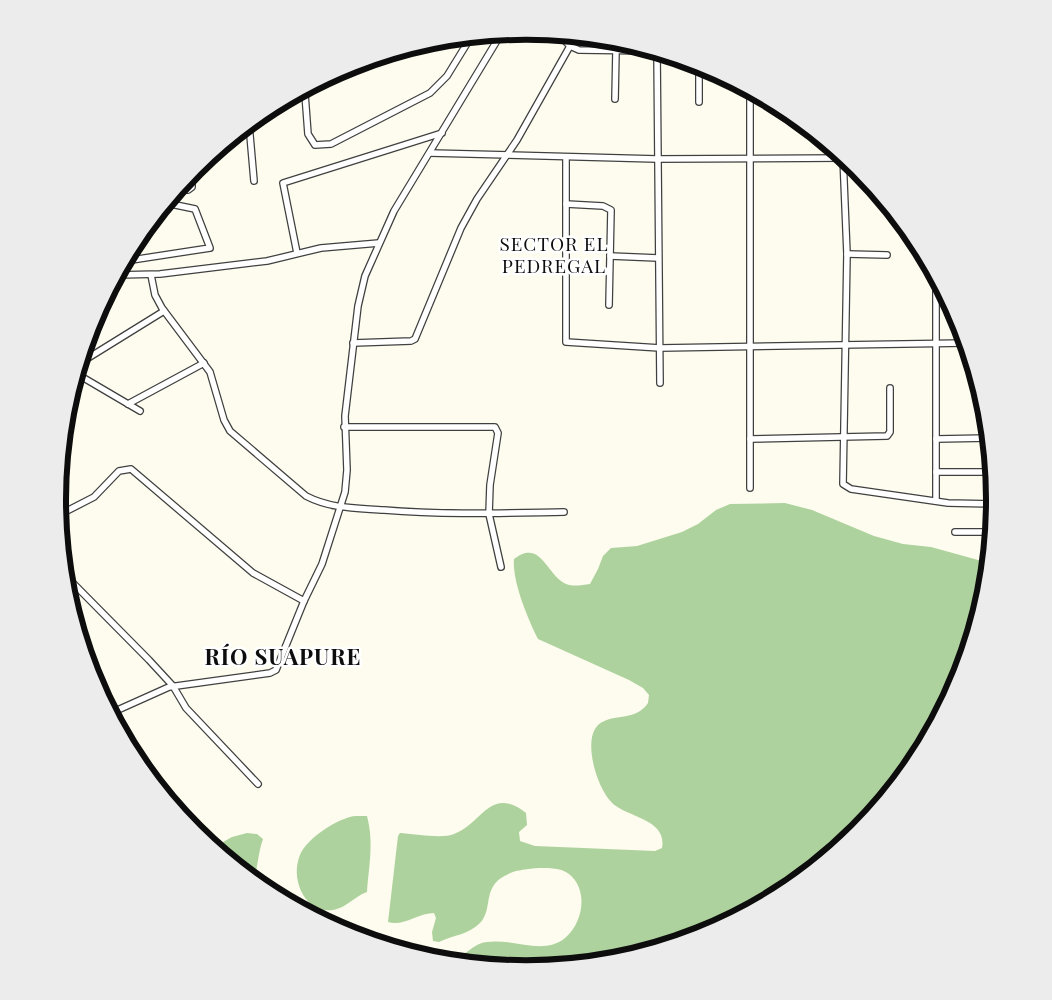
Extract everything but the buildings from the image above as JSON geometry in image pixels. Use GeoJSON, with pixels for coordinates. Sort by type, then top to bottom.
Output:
{"type":"FeatureCollection","features":[{"type":"Feature","properties":{"kind":"street"},"geometry":{"type":"LineString","coordinates":[[117,710],[173,686],[274,672],[322,564],[340,507],[347,476],[344,427],[353,344],[362,285],[394,211],[498,41]]}},
{"type":"Feature","properties":{"kind":"street"},"geometry":{"type":"LineString","coordinates":[[566,42],[579,50],[624,51]]}},
{"type":"Feature","properties":{"kind":"street"},"geometry":{"type":"LineString","coordinates":[[305,97],[308,134],[312,143],[318,146],[326,146],[430,93],[447,76],[467,44]]}},
{"type":"Feature","properties":{"kind":"street"},"geometry":{"type":"LineString","coordinates":[[353,344],[411,342],[415,339],[461,228],[477,198],[506,156],[570,46]]}},
{"type":"Feature","properties":{"kind":"street"},"geometry":{"type":"LineString","coordinates":[[615,99],[616,51]]}},
{"type":"Feature","properties":{"kind":"street"},"geometry":{"type":"LineString","coordinates":[[658,60],[657,159],[660,383]]}},
{"type":"Feature","properties":{"kind":"street"},"geometry":{"type":"LineString","coordinates":[[699,102],[700,74]]}},
{"type":"Feature","properties":{"kind":"street"},"geometry":{"type":"LineString","coordinates":[[750,99],[750,488]]}},
{"type":"Feature","properties":{"kind":"street"},"geometry":{"type":"LineString","coordinates":[[250,132],[254,181]]}},
{"type":"Feature","properties":{"kind":"street"},"geometry":{"type":"LineString","coordinates":[[297,253],[283,184],[442,133]]}},
{"type":"Feature","properties":{"kind":"street"},"geometry":{"type":"LineString","coordinates":[[430,153],[657,159],[833,158]]}},
{"type":"Feature","properties":{"kind":"street"},"geometry":{"type":"LineString","coordinates":[[566,157],[566,342],[660,348],[958,343]]}},
{"type":"Feature","properties":{"kind":"street"},"geometry":{"type":"LineString","coordinates":[[844,169],[847,344],[842,437],[842,479],[846,487],[936,501],[986,504]]}},
{"type":"Feature","properties":{"kind":"street"},"geometry":{"type":"LineString","coordinates":[[566,204],[603,206],[611,210],[609,305]]}},
{"type":"Feature","properties":{"kind":"street"},"geometry":{"type":"LineString","coordinates":[[134,260],[210,248],[195,209],[174,205]]}},
{"type":"Feature","properties":{"kind":"street"},"geometry":{"type":"LineString","coordinates":[[125,275],[151,275],[267,261],[321,248],[379,243]]}},
{"type":"Feature","properties":{"kind":"street"},"geometry":{"type":"LineString","coordinates":[[847,254],[887,255]]}},
{"type":"Feature","properties":{"kind":"street"},"geometry":{"type":"LineString","coordinates":[[610,256],[658,258]]}},
{"type":"Feature","properties":{"kind":"street"},"geometry":{"type":"LineString","coordinates":[[151,275],[158,301],[164,311],[214,379],[224,420],[230,431],[306,496],[318,502],[340,507],[427,513],[564,512]]}},
{"type":"Feature","properties":{"kind":"street"},"geometry":{"type":"LineString","coordinates":[[936,292],[936,501]]}},
{"type":"Feature","properties":{"kind":"street"},"geometry":{"type":"LineString","coordinates":[[88,358],[164,311]]}},
{"type":"Feature","properties":{"kind":"street"},"geometry":{"type":"LineString","coordinates":[[128,404],[204,363]]}},
{"type":"Feature","properties":{"kind":"street"},"geometry":{"type":"LineString","coordinates":[[83,378],[140,411]]}},
{"type":"Feature","properties":{"kind":"street"},"geometry":{"type":"LineString","coordinates":[[750,439],[887,436],[890,432],[890,388]]}},
{"type":"Feature","properties":{"kind":"street"},"geometry":{"type":"LineString","coordinates":[[344,427],[495,427],[498,433],[490,485],[489,514],[501,567]]}},
{"type":"Feature","properties":{"kind":"street"},"geometry":{"type":"LineString","coordinates":[[936,439],[982,438]]}},
{"type":"Feature","properties":{"kind":"street"},"geometry":{"type":"LineString","coordinates":[[66,511],[94,497],[119,471],[131,469],[253,573],[304,601]]}},
{"type":"Feature","properties":{"kind":"street"},"geometry":{"type":"LineString","coordinates":[[936,472],[985,472]]}},
{"type":"Feature","properties":{"kind":"street"},"geometry":{"type":"LineString","coordinates":[[955,532],[985,532]]}},
{"type":"Feature","properties":{"kind":"street"},"geometry":{"type":"LineString","coordinates":[[74,584],[173,686],[186,708],[258,784]]}},
{"type":"Feature","properties":{"kind":"green space"},"geometry":{"type":"Polygon","coordinates":[[[785,503],[812,510],[874,536],[903,544],[931,547],[982,561],[970,619],[962,648],[951,676],[924,730],[891,780],[851,825],[806,865],[782,882],[729,913],[674,936],[616,951],[556,959],[496,959],[461,955],[484,943],[497,941],[547,946],[565,938],[576,924],[581,906],[581,897],[575,881],[569,874],[550,868],[526,869],[502,877],[492,889],[487,910],[480,923],[465,932],[439,942],[433,941],[432,932],[436,918],[434,913],[399,923],[388,922],[398,836],[400,833],[436,836],[454,834],[464,829],[487,809],[495,805],[504,803],[514,805],[526,813],[527,825],[519,832],[520,841],[535,846],[655,851],[662,848],[662,839],[654,826],[616,806],[604,792],[595,770],[591,747],[592,737],[599,724],[610,719],[635,714],[648,703],[649,695],[643,688],[629,680],[538,639],[525,611],[518,589],[514,559],[523,554],[531,553],[543,561],[559,580],[566,584],[575,586],[590,584],[603,556],[611,548],[637,546],[682,532],[698,524],[716,510],[730,504],[785,503]]]}},
{"type":"Feature","properties":{"kind":"green space"},"geometry":{"type":"Polygon","coordinates":[[[355,816],[367,816],[369,826],[370,854],[367,892],[338,909],[323,910],[307,900],[298,884],[297,864],[300,855],[309,842],[324,830],[340,821],[355,816]]]}},
{"type":"Feature","properties":{"kind":"green space"},"geometry":{"type":"Polygon","coordinates":[[[247,833],[257,834],[263,839],[256,872],[220,843],[232,837],[247,833]]]}},
{"type":"Feature","properties":{"kind":"district","name":"SECTOR EL PEDREGAL"},"geometry":{"type":"Point","coordinates":[554,254]}},
{"type":"Feature","properties":{"kind":"district","name":"RÍO SUAPURE"},"geometry":{"type":"Point","coordinates":[283,656]}}]}
